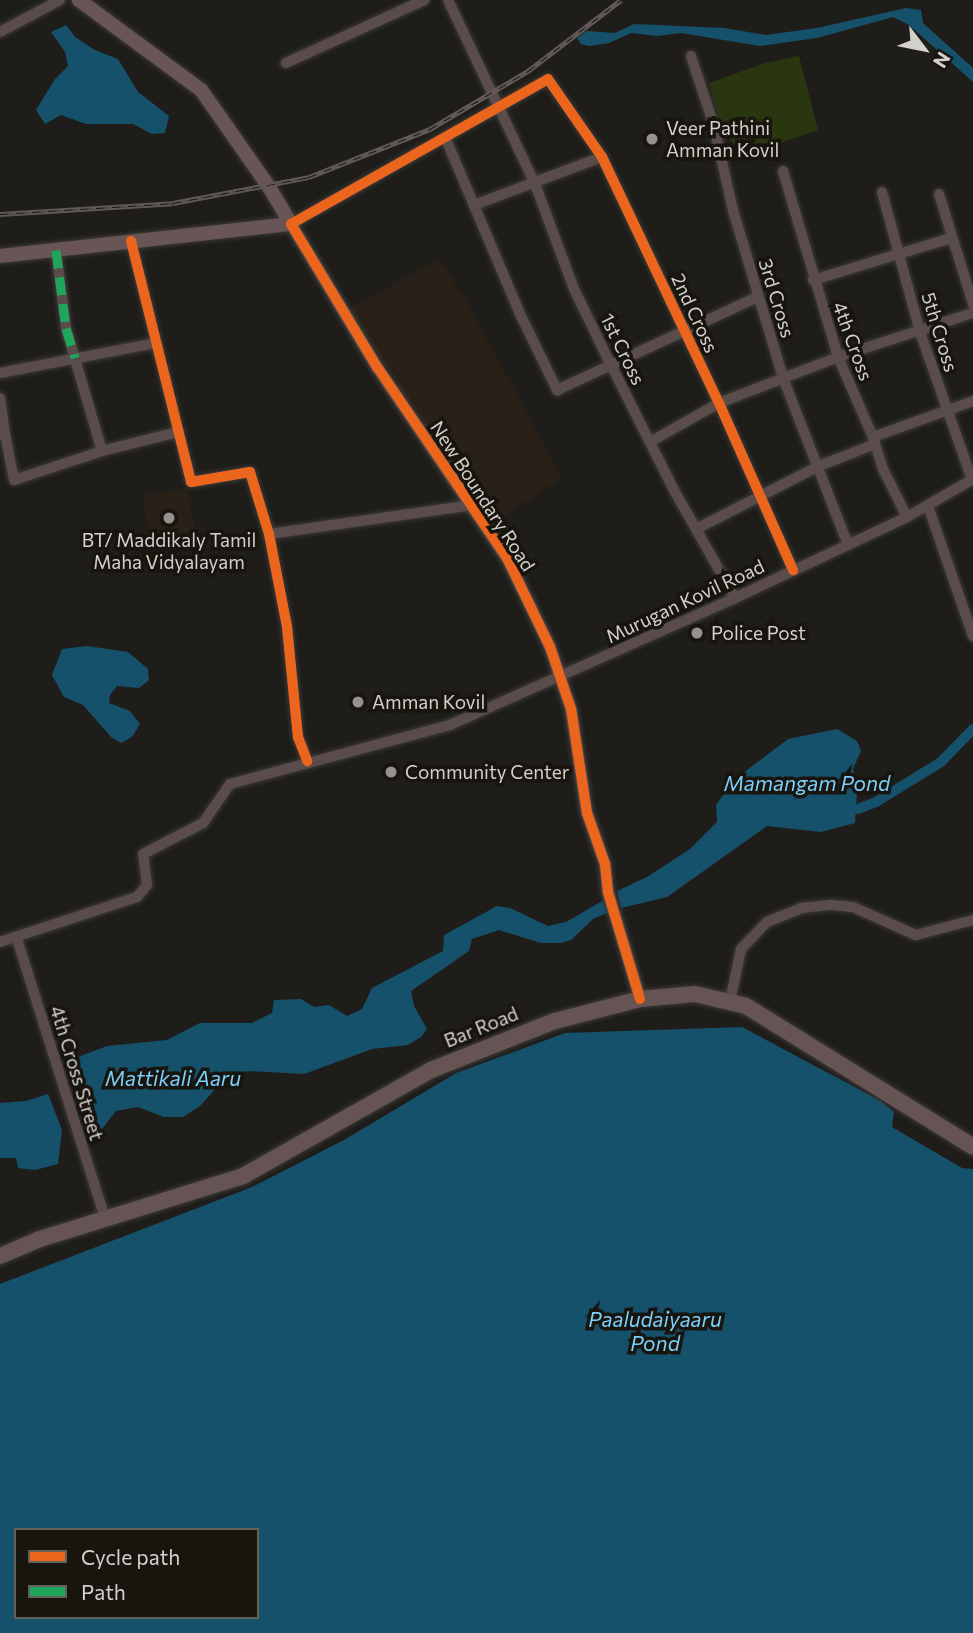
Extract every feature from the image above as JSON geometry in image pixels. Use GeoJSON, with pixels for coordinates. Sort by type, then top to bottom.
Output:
{"type":"FeatureCollection","features":[{"type":"Feature","properties":{"kind":"main road","name":"New Boundary Road"},"geometry":{"type":"LineString","coordinates":[[79,0],[201,90],[269,187],[291,224]]}},
{"type":"Feature","properties":{"kind":"main road"},"geometry":{"type":"LineString","coordinates":[[0,256],[291,224]]}},
{"type":"Feature","properties":{"kind":"main road","name":"Bar Road"},"geometry":{"type":"LineString","coordinates":[[0,1256],[40,1239],[243,1176],[431,1070],[555,1021],[640,999],[695,994],[746,1006],[973,1147]]}},
{"type":"Feature","properties":{"kind":"street"},"geometry":{"type":"LineString","coordinates":[[0,32],[60,0]]}},
{"type":"Feature","properties":{"kind":"street"},"geometry":{"type":"LineString","coordinates":[[286,62],[424,0]]}},
{"type":"Feature","properties":{"kind":"street","name":"1st Cross"},"geometry":{"type":"LineString","coordinates":[[447,0],[535,184],[574,289],[650,442],[735,598]]}},
{"type":"Feature","properties":{"kind":"street","name":"3rd Cross"},"geometry":{"type":"LineString","coordinates":[[691,56],[714,126],[757,296],[783,378],[848,545]]}},
{"type":"Feature","properties":{"kind":"street","name":"2nd Cross"},"geometry":{"type":"LineString","coordinates":[[496,107],[548,79],[603,157],[719,403],[793,570]]}},
{"type":"Feature","properties":{"kind":"street"},"geometry":{"type":"LineString","coordinates":[[291,224],[496,107]]}},
{"type":"Feature","properties":{"kind":"street"},"geometry":{"type":"LineString","coordinates":[[445,136],[520,314],[557,390],[757,296]]}},
{"type":"Feature","properties":{"kind":"street"},"geometry":{"type":"LineString","coordinates":[[474,205],[603,157]]}},
{"type":"Feature","properties":{"kind":"street","name":"4th Cross"},"geometry":{"type":"LineString","coordinates":[[783,171],[813,280],[838,357],[874,440],[883,469],[907,517]]}},
{"type":"Feature","properties":{"kind":"street","name":"5th Cross"},"geometry":{"type":"LineString","coordinates":[[882,192],[920,332],[972,479]]}},
{"type":"Feature","properties":{"kind":"street"},"geometry":{"type":"LineString","coordinates":[[939,194],[973,304]]}},
{"type":"Feature","properties":{"kind":"street","name":"New Boundary Road"},"geometry":{"type":"LineString","coordinates":[[291,224],[377,368],[508,558],[560,675],[571,709],[587,813],[605,864],[608,892],[640,999]]}},
{"type":"Feature","properties":{"kind":"street"},"geometry":{"type":"LineString","coordinates":[[813,280],[951,238]]}},
{"type":"Feature","properties":{"kind":"street"},"geometry":{"type":"LineString","coordinates":[[131,242],[191,482],[250,472],[269,534],[287,627],[298,737],[306,761]]}},
{"type":"Feature","properties":{"kind":"street"},"geometry":{"type":"LineString","coordinates":[[57,250],[65,328],[102,451]]}},
{"type":"Feature","properties":{"kind":"street"},"geometry":{"type":"LineString","coordinates":[[650,442],[719,403],[838,357],[973,313]]}},
{"type":"Feature","properties":{"kind":"street"},"geometry":{"type":"LineString","coordinates":[[0,373],[156,343]]}},
{"type":"Feature","properties":{"kind":"street"},"geometry":{"type":"LineString","coordinates":[[0,398],[3,434],[14,480],[102,451],[178,432]]}},
{"type":"Feature","properties":{"kind":"street"},"geometry":{"type":"LineString","coordinates":[[698,528],[760,494],[874,440],[973,401]]}},
{"type":"Feature","properties":{"kind":"street","name":"Murugan Kovil Road"},"geometry":{"type":"LineString","coordinates":[[17,939],[136,897],[147,885],[143,854],[203,822],[230,784],[306,761],[450,725],[560,675],[608,657],[667,626],[735,598],[848,545],[928,506],[972,479]]}},
{"type":"Feature","properties":{"kind":"street"},"geometry":{"type":"LineString","coordinates":[[269,534],[473,505]]}},
{"type":"Feature","properties":{"kind":"street"},"geometry":{"type":"LineString","coordinates":[[928,506],[973,636]]}},
{"type":"Feature","properties":{"kind":"street"},"geometry":{"type":"LineString","coordinates":[[730,1002],[741,949],[767,922],[801,908],[831,905],[853,907],[916,935],[973,919]]}},
{"type":"Feature","properties":{"kind":"street"},"geometry":{"type":"LineString","coordinates":[[0,942],[17,939]]}},
{"type":"Feature","properties":{"kind":"street","name":"4th Cross Street"},"geometry":{"type":"LineString","coordinates":[[17,939],[105,1218]]}},
{"type":"Feature","properties":{"kind":"shaded area"},"geometry":{"type":"Polygon","coordinates":[[[440,260],[469,306],[562,478],[491,525],[348,308],[440,260]]]}},
{"type":"Feature","properties":{"kind":"shaded area","name":"BT/ Maddikaly Tamil Maha Vidyalayam"},"geometry":{"type":"Polygon","coordinates":[[[187,488],[197,542],[152,550],[143,496],[187,488]]]}},
{"type":"Feature","properties":{"kind":"green space"},"geometry":{"type":"Polygon","coordinates":[[[799,56],[818,130],[757,151],[735,145],[722,130],[709,83],[765,63],[799,56]]]}},
{"type":"Feature","properties":{"kind":"water"},"geometry":{"type":"Polygon","coordinates":[[[906,8],[921,10],[923,23],[973,68],[973,82],[909,25],[893,17],[817,38],[760,46],[681,33],[657,36],[631,33],[609,43],[589,46],[581,44],[577,38],[587,31],[615,33],[634,24],[724,28],[766,35],[817,28],[906,8]]]}},
{"type":"Feature","properties":{"kind":"water"},"geometry":{"type":"Polygon","coordinates":[[[66,25],[75,37],[95,50],[118,59],[138,92],[169,116],[165,133],[152,134],[133,124],[86,124],[61,115],[45,124],[36,110],[55,79],[68,66],[65,52],[51,32],[66,25]]]}},
{"type":"Feature","properties":{"kind":"water"},"geometry":{"type":"Polygon","coordinates":[[[87,646],[128,652],[148,669],[149,680],[139,688],[117,686],[110,695],[109,703],[130,711],[140,724],[132,737],[121,743],[112,738],[83,705],[64,697],[52,675],[62,649],[87,646]]]}},
{"type":"Feature","properties":{"kind":"water","name":"Mamangam Pond"},"geometry":{"type":"Polygon","coordinates":[[[837,729],[857,741],[861,751],[853,769],[857,793],[855,823],[821,832],[767,826],[667,897],[621,908],[617,891],[647,877],[690,849],[717,822],[716,805],[731,784],[747,770],[788,739],[837,729]]]}},
{"type":"Feature","properties":{"kind":"water","name":"Mattikali Aaru"},"geometry":{"type":"Polygon","coordinates":[[[604,900],[609,912],[593,919],[571,940],[561,943],[541,943],[499,930],[472,939],[469,951],[411,991],[414,1006],[427,1029],[421,1037],[408,1045],[372,1049],[304,1074],[249,1071],[226,1077],[200,1106],[183,1117],[164,1117],[138,1107],[116,1111],[98,1134],[89,1129],[69,1069],[73,1059],[107,1046],[167,1040],[200,1023],[252,1023],[272,1013],[274,1000],[301,999],[314,1007],[329,1005],[347,1016],[362,1009],[372,988],[443,951],[444,935],[497,906],[510,908],[548,926],[566,922],[604,900]]]}},
{"type":"Feature","properties":{"kind":"water","name":"Paaludaiyaaru Pond"},"geometry":{"type":"Polygon","coordinates":[[[742,1027],[881,1101],[894,1112],[892,1127],[962,1168],[973,1169],[973,1633],[0,1633],[0,1284],[252,1187],[344,1140],[456,1073],[565,1033],[742,1027]]]}},
{"type":"Feature","properties":{"kind":"water"},"geometry":{"type":"Polygon","coordinates":[[[48,1094],[62,1130],[58,1164],[35,1170],[18,1168],[16,1158],[0,1158],[0,1103],[26,1101],[48,1094]]]}},
{"type":"Feature","properties":{"kind":"waterway"},"geometry":{"type":"LineString","coordinates":[[858,809],[876,802],[941,762],[973,729]]}},
{"type":"Feature","properties":{"kind":"railway"},"geometry":{"type":"LineString","coordinates":[[0,214],[173,203],[309,177],[430,129],[528,71],[621,0]]}},
{"type":"Feature","properties":{"kind":"marked path"},"geometry":{"type":"LineString","coordinates":[[56,250],[66,328],[75,358]]}},
{"type":"Feature","properties":{"kind":"cycle path"},"geometry":{"type":"LineString","coordinates":[[640,999],[608,892],[605,864],[587,813],[571,709],[550,647],[507,558],[377,367],[291,224],[548,79],[602,157],[719,403],[793,570]]}},
{"type":"Feature","properties":{"kind":"cycle path"},"geometry":{"type":"LineString","coordinates":[[131,241],[191,482],[250,472],[269,534],[287,627],[298,737],[307,761]]}},
{"type":"Feature","properties":{"kind":"place","name":"Veer Pathini Amman Kovil"},"geometry":{"type":"Point","coordinates":[652,139]}},
{"type":"Feature","properties":{"kind":"place","name":"BT/ Maddikaly Tamil Maha Vidyalayam"},"geometry":{"type":"Point","coordinates":[169,518]}},
{"type":"Feature","properties":{"kind":"place","name":"Police Post"},"geometry":{"type":"Point","coordinates":[697,633]}},
{"type":"Feature","properties":{"kind":"place","name":"Amman Kovil"},"geometry":{"type":"Point","coordinates":[358,702]}},
{"type":"Feature","properties":{"kind":"place","name":"Community Center"},"geometry":{"type":"Point","coordinates":[391,772]}}]}
